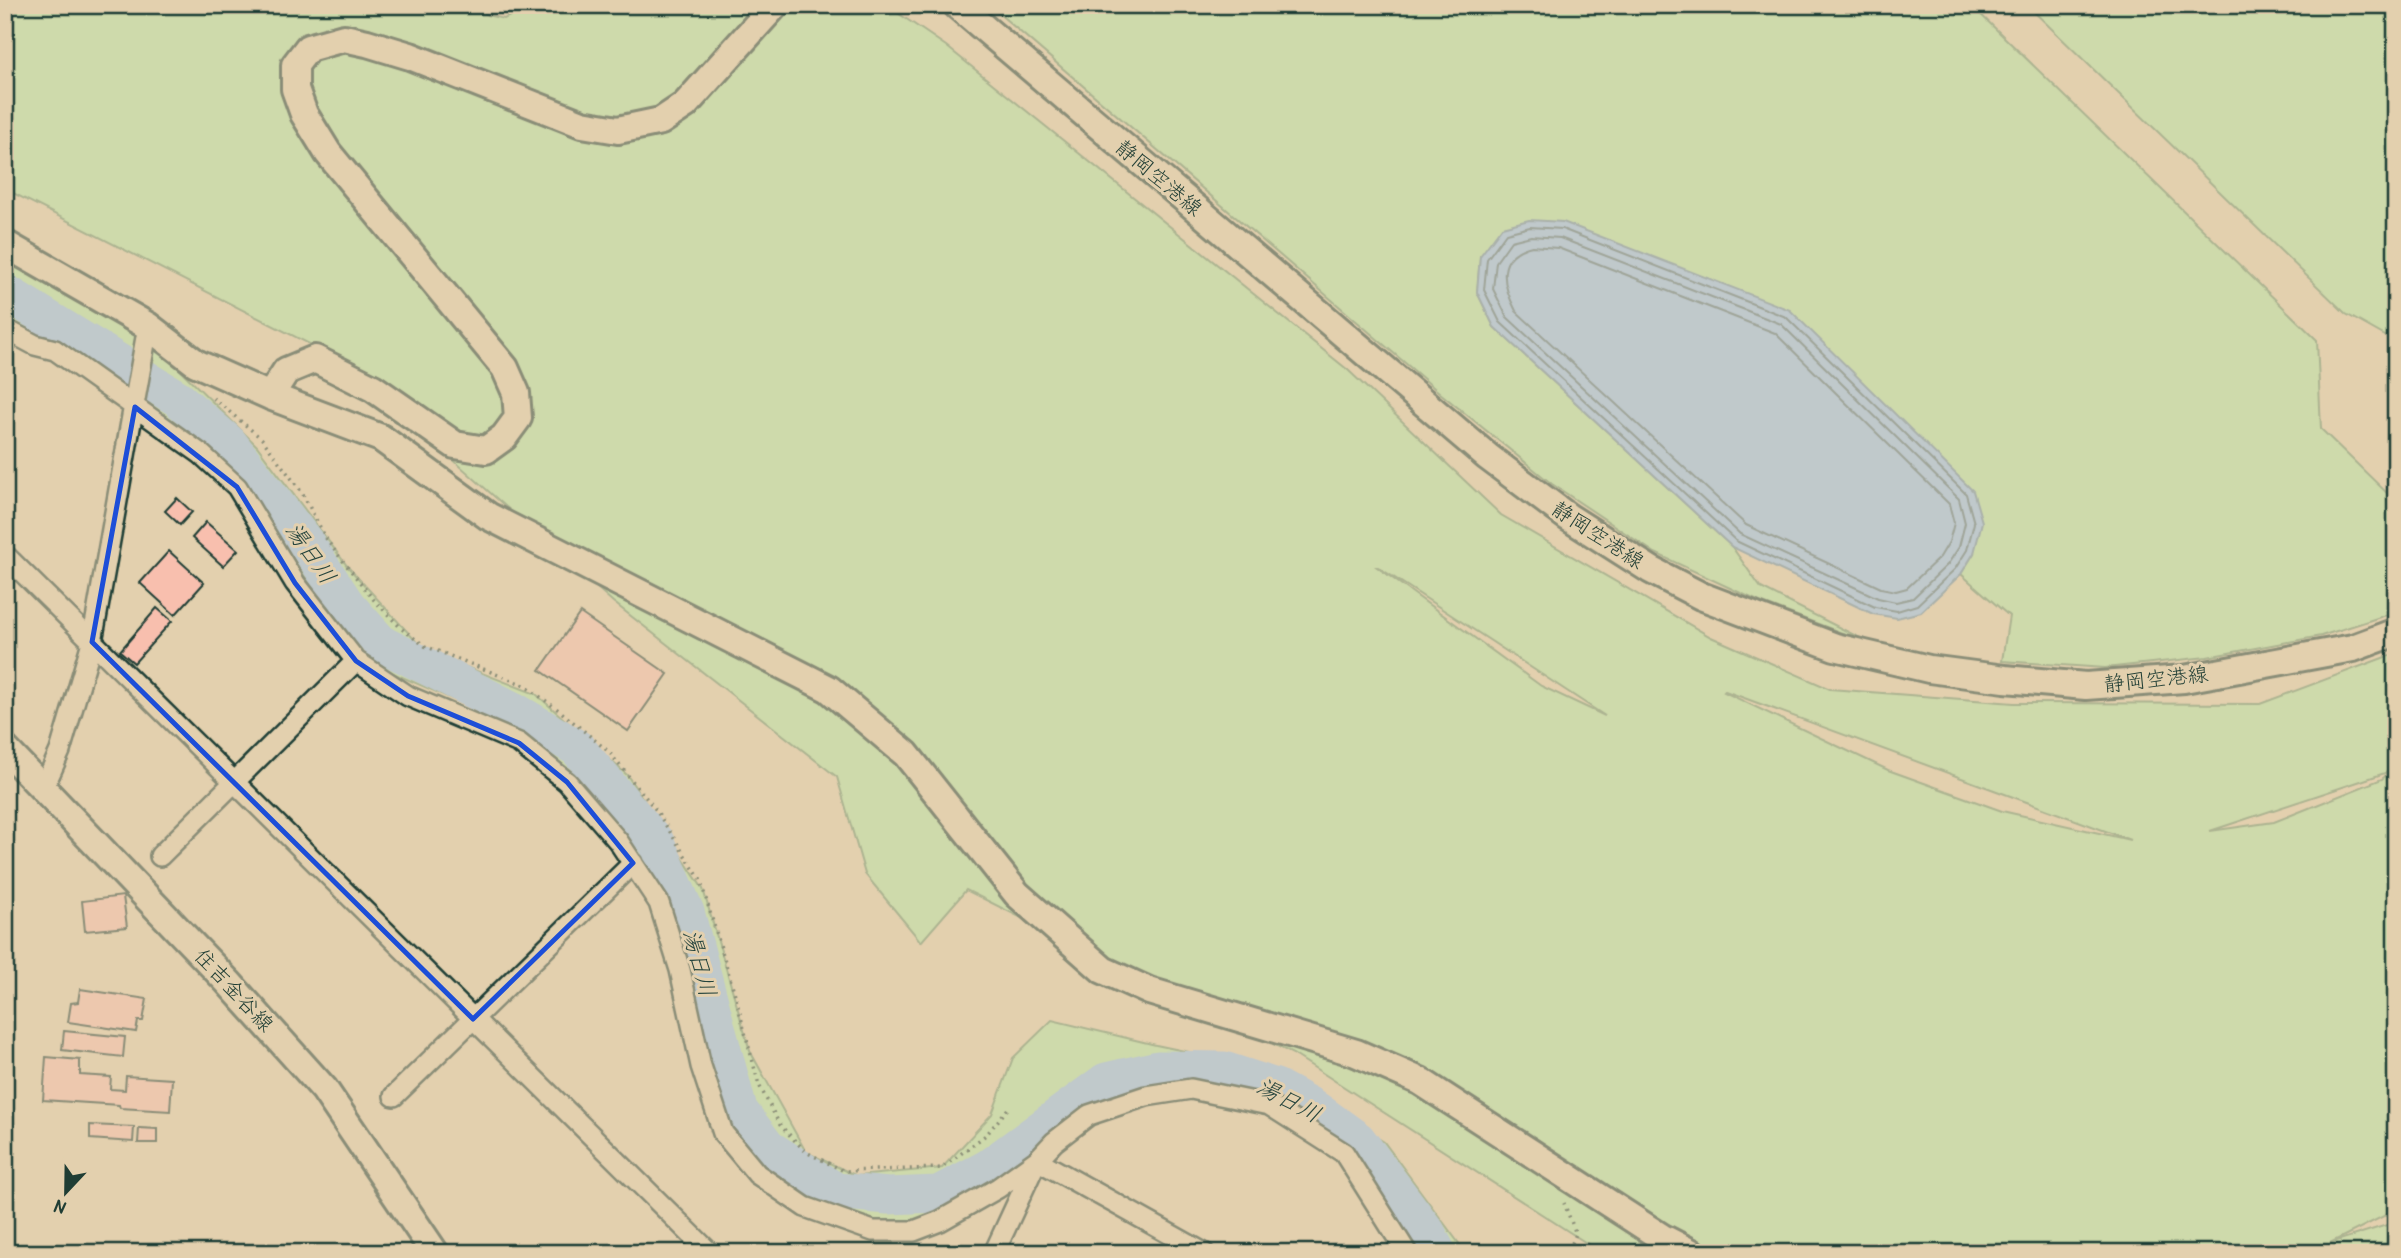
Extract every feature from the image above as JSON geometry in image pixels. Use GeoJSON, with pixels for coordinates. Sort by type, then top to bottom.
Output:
{"type":"FeatureCollection","features":[{"type":"Feature","properties":{"kind":"street"},"geometry":{"type":"LineString","coordinates":[[270,396],[286,371],[316,359],[373,388],[455,445],[485,450],[504,437],[518,418],[516,393],[505,368],[328,153],[304,114],[295,89],[295,65],[308,48],[344,38],[367,43],[410,56],[582,124],[618,130],[661,121],[685,105],[775,5]]}},
{"type":"Feature","properties":{"kind":"street","name":"静岡空港線"},"geometry":{"type":"LineString","coordinates":[[957,5],[1488,457],[1568,517],[1651,570],[1701,596],[1835,647],[1929,669],[2086,686],[2184,679],[2353,648],[2396,632]]}},
{"type":"Feature","properties":{"kind":"street"},"geometry":{"type":"LineString","coordinates":[[5,244],[148,326],[196,363],[270,396],[381,438],[488,516],[828,689],[906,754],[1017,894],[1103,970],[1149,991],[1356,1053],[1420,1081],[1661,1237],[1692,1253]]}},
{"type":"Feature","properties":{"kind":"street"},"geometry":{"type":"LineString","coordinates":[[43,789],[60,751],[92,642],[148,326]]}},
{"type":"Feature","properties":{"kind":"street"},"geometry":{"type":"LineString","coordinates":[[5,329],[35,345],[55,350],[201,454],[237,487],[295,583],[356,661],[408,696],[519,743],[567,782],[618,841],[659,903],[680,970],[701,1066],[723,1133],[757,1174],[805,1207],[873,1231],[914,1231],[940,1221],[998,1188],[1037,1160],[1054,1142],[1089,1115],[1146,1096],[1191,1088],[1269,1105],[1344,1153],[1407,1253]]}},
{"type":"Feature","properties":{"kind":"street"},"geometry":{"type":"LineString","coordinates":[[5,555],[710,1253]]}},
{"type":"Feature","properties":{"kind":"street"},"geometry":{"type":"LineString","coordinates":[[160,856],[356,661]]}},
{"type":"Feature","properties":{"kind":"street","name":"住吉金谷線"},"geometry":{"type":"LineString","coordinates":[[5,749],[228,982],[324,1089],[435,1253]]}},
{"type":"Feature","properties":{"kind":"street"},"geometry":{"type":"LineString","coordinates":[[394,1096],[633,863]]}},
{"type":"Feature","properties":{"kind":"street"},"geometry":{"type":"LineString","coordinates":[[994,1253],[1037,1160]]}},
{"type":"Feature","properties":{"kind":"street"},"geometry":{"type":"LineString","coordinates":[[1037,1160],[1204,1253]]}},
{"type":"Feature","properties":{"kind":"path"},"geometry":{"type":"LineString","coordinates":[[1562,1198],[1576,1234],[1569,1250],[1563,1253]]}},
{"type":"Feature","properties":{"kind":"highlighted area"},"geometry":{"type":"Polygon","coordinates":[[[135,407],[237,487],[295,583],[356,661],[408,696],[519,743],[567,782],[633,863],[473,1019],[92,642],[135,407]]]}},
{"type":"Feature","properties":{"kind":"green space"},"geometry":{"type":"Polygon","coordinates":[[[5,5],[476,5],[487,15],[504,19],[532,5],[886,5],[946,46],[1348,370],[1501,515],[1711,637],[1830,689],[2014,703],[2260,704],[2396,653],[2396,1210],[2330,1243],[2396,1222],[2396,1253],[1602,1253],[1293,1054],[966,890],[921,942],[865,874],[837,777],[613,602],[341,360],[5,189],[5,5]],[[1378,567],[1541,686],[1605,716],[1378,567]],[[1724,692],[1888,770],[2002,811],[2130,840],[1724,692]],[[2391,771],[2210,831],[2274,822],[2382,779],[2391,771]]]}},
{"type":"Feature","properties":{"kind":"green space"},"geometry":{"type":"Polygon","coordinates":[[[989,5],[1971,5],[2317,340],[2321,429],[2390,496],[2396,491],[2396,612],[2321,636],[2207,657],[2105,668],[2002,661],[2009,616],[1961,574],[1974,553],[1480,256],[1477,292],[1494,327],[1732,547],[1761,588],[1874,645],[1760,602],[1655,553],[1552,484],[1440,393],[989,5]]]}},
{"type":"Feature","properties":{"kind":"green space"},"geometry":{"type":"Polygon","coordinates":[[[2027,5],[2396,5],[2396,342],[2346,314],[2027,5]]]}},
{"type":"Feature","properties":{"kind":"green space"},"geometry":{"type":"Polygon","coordinates":[[[5,256],[146,336],[257,446],[348,567],[425,651],[536,694],[627,775],[703,889],[750,1051],[806,1152],[857,1176],[942,1168],[992,1114],[1013,1058],[1052,1020],[1270,1069],[1384,1142],[1466,1253],[1412,1253],[1348,1148],[1271,1099],[1177,1081],[1096,1102],[927,1218],[872,1225],[818,1204],[746,1161],[706,1069],[693,989],[655,874],[534,735],[386,670],[329,612],[246,489],[164,415],[5,318],[5,256]]]}},
{"type":"Feature","properties":{"kind":"water"},"geometry":{"type":"Polygon","coordinates":[[[1529,220],[1563,222],[1790,310],[1973,491],[1982,522],[1974,553],[1961,574],[1921,612],[1897,618],[1873,614],[1732,547],[1494,327],[1477,292],[1480,256],[1502,227],[1529,220]]]}},
{"type":"Feature","properties":{"kind":"building"},"geometry":{"type":"Polygon","coordinates":[[[177,498],[192,512],[180,525],[165,511],[177,498]]]}},
{"type":"Feature","properties":{"kind":"building"},"geometry":{"type":"Polygon","coordinates":[[[206,522],[238,550],[223,566],[192,538],[206,522]]]}},
{"type":"Feature","properties":{"kind":"building"},"geometry":{"type":"Polygon","coordinates":[[[169,551],[204,583],[175,615],[140,583],[169,551]]]}},
{"type":"Feature","properties":{"kind":"building"},"geometry":{"type":"Polygon","coordinates":[[[157,608],[172,621],[134,663],[120,651],[157,608]]]}},
{"type":"Feature","properties":{"kind":"building"},"geometry":{"type":"Polygon","coordinates":[[[580,613],[668,674],[628,731],[540,670],[580,613]]]}},
{"type":"Feature","properties":{"kind":"building"},"geometry":{"type":"Polygon","coordinates":[[[123,896],[127,927],[85,931],[82,901],[123,896]]]}},
{"type":"Feature","properties":{"kind":"building"},"geometry":{"type":"Polygon","coordinates":[[[80,989],[147,999],[143,1021],[138,1021],[136,1032],[68,1022],[71,1003],[78,1002],[80,989]]]}},
{"type":"Feature","properties":{"kind":"building"},"geometry":{"type":"Polygon","coordinates":[[[64,1031],[125,1037],[123,1057],[62,1050],[64,1031]]]}},
{"type":"Feature","properties":{"kind":"building"},"geometry":{"type":"Polygon","coordinates":[[[46,1057],[80,1060],[80,1075],[111,1077],[110,1089],[125,1090],[126,1076],[172,1079],[170,1111],[43,1100],[46,1057]]]}},
{"type":"Feature","properties":{"kind":"building"},"geometry":{"type":"Polygon","coordinates":[[[90,1125],[134,1127],[133,1142],[90,1139],[90,1125]]]}},
{"type":"Feature","properties":{"kind":"building"},"geometry":{"type":"Polygon","coordinates":[[[139,1128],[157,1129],[157,1143],[138,1143],[139,1128]]]}},
{"type":"Feature","properties":{"kind":"waterway","name":"湯日川"},"geometry":{"type":"LineString","coordinates":[[5,292],[177,398],[229,443],[306,543],[347,605],[382,644],[513,710],[577,748],[656,842],[686,912],[739,1110],[768,1148],[836,1191],[888,1196],[938,1194],[989,1167],[1106,1081],[1158,1069],[1224,1070],[1276,1087],[1311,1106],[1358,1140],[1427,1232],[1438,1253]]}}]}
